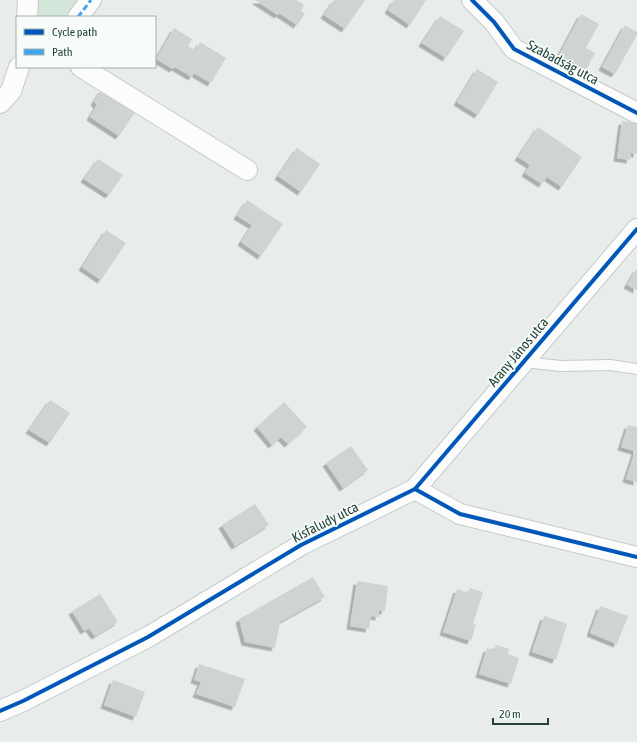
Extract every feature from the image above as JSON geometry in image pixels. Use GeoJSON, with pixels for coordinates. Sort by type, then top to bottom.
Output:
{"type":"FeatureCollection","features":[{"type":"Feature","properties":{"kind":"street"},"geometry":{"type":"LineString","coordinates":[[27,16],[28,0]]}},
{"type":"Feature","properties":{"kind":"street"},"geometry":{"type":"LineString","coordinates":[[79,16],[91,0]]}},
{"type":"Feature","properties":{"kind":"street","name":"Szabadság utca"},"geometry":{"type":"LineString","coordinates":[[472,0],[494,22],[514,49],[637,113]]}},
{"type":"Feature","properties":{"kind":"street"},"geometry":{"type":"LineString","coordinates":[[0,103],[11,92],[19,68]]}},
{"type":"Feature","properties":{"kind":"street"},"geometry":{"type":"LineString","coordinates":[[83,68],[247,170]]}},
{"type":"Feature","properties":{"kind":"street","name":"Arany János utca"},"geometry":{"type":"LineString","coordinates":[[415,489],[637,229]]}},
{"type":"Feature","properties":{"kind":"street"},"geometry":{"type":"LineString","coordinates":[[415,489],[460,514],[637,557]]}},
{"type":"Feature","properties":{"kind":"street","name":"Kisfaludy utca"},"geometry":{"type":"LineString","coordinates":[[0,711],[24,701],[148,636],[301,545],[415,489]]}},
{"type":"Feature","properties":{"kind":"lane"},"geometry":{"type":"LineString","coordinates":[[524,362],[561,366],[610,365],[637,369]]}},
{"type":"Feature","properties":{"kind":"green space"},"geometry":{"type":"Polygon","coordinates":[[[30,0],[80,0],[67,16],[29,16],[30,0]]]}},
{"type":"Feature","properties":{"kind":"building"},"geometry":{"type":"Polygon","coordinates":[[[255,0],[296,0],[304,5],[301,11],[305,14],[297,25],[255,0]]]}},
{"type":"Feature","properties":{"kind":"building"},"geometry":{"type":"Polygon","coordinates":[[[334,0],[365,0],[345,29],[324,15],[334,0]]]}},
{"type":"Feature","properties":{"kind":"building"},"geometry":{"type":"Polygon","coordinates":[[[394,0],[426,0],[410,25],[388,10],[394,0]]]}},
{"type":"Feature","properties":{"kind":"building"},"geometry":{"type":"Polygon","coordinates":[[[581,14],[599,24],[586,48],[595,53],[586,70],[559,55],[581,14]]]}},
{"type":"Feature","properties":{"kind":"building"},"geometry":{"type":"Polygon","coordinates":[[[440,16],[464,31],[446,58],[422,43],[440,16]]]}},
{"type":"Feature","properties":{"kind":"building"},"geometry":{"type":"Polygon","coordinates":[[[625,25],[637,32],[637,35],[615,74],[602,67],[625,25]]]}},
{"type":"Feature","properties":{"kind":"building"},"geometry":{"type":"Polygon","coordinates":[[[174,28],[192,39],[188,46],[195,50],[200,42],[226,58],[211,83],[194,73],[192,77],[175,67],[173,69],[156,59],[174,28]]]}},
{"type":"Feature","properties":{"kind":"building"},"geometry":{"type":"Polygon","coordinates":[[[477,69],[498,82],[478,115],[457,102],[477,69]]]}},
{"type":"Feature","properties":{"kind":"building"},"geometry":{"type":"Polygon","coordinates":[[[102,89],[136,111],[119,136],[90,117],[97,105],[94,102],[102,89]]]}},
{"type":"Feature","properties":{"kind":"building"},"geometry":{"type":"Polygon","coordinates":[[[622,121],[637,123],[637,154],[631,153],[630,160],[617,158],[622,121]]]}},
{"type":"Feature","properties":{"kind":"building"},"geometry":{"type":"Polygon","coordinates":[[[538,127],[582,157],[562,187],[547,177],[542,184],[525,173],[530,165],[518,157],[538,127]]]}},
{"type":"Feature","properties":{"kind":"building"},"geometry":{"type":"Polygon","coordinates":[[[297,148],[320,164],[301,192],[278,176],[297,148]]]}},
{"type":"Feature","properties":{"kind":"building"},"geometry":{"type":"Polygon","coordinates":[[[98,159],[123,175],[109,195],[84,179],[98,159]]]}},
{"type":"Feature","properties":{"kind":"building"},"geometry":{"type":"Polygon","coordinates":[[[247,200],[283,224],[261,256],[241,242],[252,225],[237,216],[247,200]]]}},
{"type":"Feature","properties":{"kind":"building"},"geometry":{"type":"Polygon","coordinates":[[[106,230],[126,243],[101,280],[82,267],[106,230]]]}},
{"type":"Feature","properties":{"kind":"building"},"geometry":{"type":"Polygon","coordinates":[[[637,268],[637,290],[627,285],[637,268]]]}},
{"type":"Feature","properties":{"kind":"building"},"geometry":{"type":"Polygon","coordinates":[[[50,400],[70,413],[50,443],[29,430],[50,400]]]}},
{"type":"Feature","properties":{"kind":"building"},"geometry":{"type":"Polygon","coordinates":[[[284,402],[307,427],[288,444],[281,437],[272,445],[257,427],[284,402]]]}},
{"type":"Feature","properties":{"kind":"building"},"geometry":{"type":"Polygon","coordinates":[[[628,425],[637,427],[637,482],[626,479],[635,451],[621,447],[628,425]]]}},
{"type":"Feature","properties":{"kind":"building"},"geometry":{"type":"Polygon","coordinates":[[[351,446],[368,470],[343,488],[326,463],[351,446]]]}},
{"type":"Feature","properties":{"kind":"building"},"geometry":{"type":"Polygon","coordinates":[[[255,504],[269,525],[235,546],[222,525],[255,504]]]}},
{"type":"Feature","properties":{"kind":"building"},"geometry":{"type":"Polygon","coordinates":[[[313,577],[325,597],[280,622],[275,648],[245,642],[239,619],[313,577]]]}},
{"type":"Feature","properties":{"kind":"building"},"geometry":{"type":"Polygon","coordinates":[[[357,581],[388,586],[385,611],[379,611],[379,617],[371,616],[369,629],[350,626],[357,581]]]}},
{"type":"Feature","properties":{"kind":"building"},"geometry":{"type":"Polygon","coordinates":[[[470,588],[483,592],[473,624],[476,625],[471,641],[443,632],[457,589],[468,593],[470,588]]]}},
{"type":"Feature","properties":{"kind":"building"},"geometry":{"type":"Polygon","coordinates":[[[100,594],[118,622],[95,636],[89,628],[84,631],[72,611],[100,594]]]}},
{"type":"Feature","properties":{"kind":"building"},"geometry":{"type":"Polygon","coordinates":[[[600,606],[628,616],[617,644],[590,633],[600,606]]]}},
{"type":"Feature","properties":{"kind":"building"},"geometry":{"type":"Polygon","coordinates":[[[544,616],[567,624],[556,660],[532,652],[544,616]]]}},
{"type":"Feature","properties":{"kind":"building"},"geometry":{"type":"Polygon","coordinates":[[[496,645],[509,649],[508,654],[519,658],[511,684],[479,674],[487,648],[494,650],[496,645]]]}},
{"type":"Feature","properties":{"kind":"building"},"geometry":{"type":"Polygon","coordinates":[[[199,664],[245,679],[235,707],[196,694],[201,682],[194,680],[199,664]]]}},
{"type":"Feature","properties":{"kind":"building"},"geometry":{"type":"Polygon","coordinates":[[[113,680],[145,692],[136,717],[104,705],[113,680]]]}},
{"type":"Feature","properties":{"kind":"marked path"},"geometry":{"type":"LineString","coordinates":[[79,16],[91,0]]}},
{"type":"Feature","properties":{"kind":"cycle path"},"geometry":{"type":"LineString","coordinates":[[472,0],[494,22],[514,49],[637,113]]}},
{"type":"Feature","properties":{"kind":"cycle path"},"geometry":{"type":"LineString","coordinates":[[0,711],[23,701],[148,637],[301,545],[415,489],[637,229]]}},
{"type":"Feature","properties":{"kind":"cycle path"},"geometry":{"type":"LineString","coordinates":[[415,489],[460,514],[637,557]]}}]}
